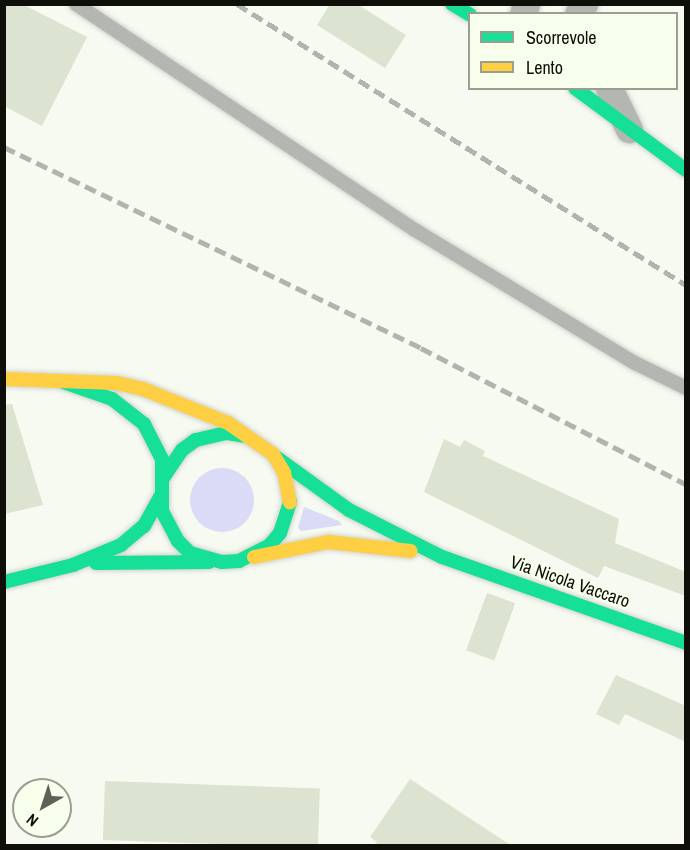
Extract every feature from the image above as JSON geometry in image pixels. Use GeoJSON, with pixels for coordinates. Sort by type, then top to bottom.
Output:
{"type":"FeatureCollection","features":[{"type":"Feature","properties":{"kind":"main road"},"geometry":{"type":"LineString","coordinates":[[452,4],[468,14]]}},
{"type":"Feature","properties":{"kind":"main road"},"geometry":{"type":"LineString","coordinates":[[578,90],[686,170]]}},
{"type":"Feature","properties":{"kind":"main road"},"geometry":{"type":"LineString","coordinates":[[6,378],[117,383],[143,389],[228,423],[273,454],[288,484],[287,517],[269,546],[239,561],[126,560],[73,565]]}},
{"type":"Feature","properties":{"kind":"main road"},"geometry":{"type":"LineString","coordinates":[[60,381],[112,399],[144,424],[162,459],[162,511],[178,542],[190,552],[222,562]]}},
{"type":"Feature","properties":{"kind":"main road"},"geometry":{"type":"LineString","coordinates":[[163,478],[171,463],[195,440],[227,433],[245,436]]}},
{"type":"Feature","properties":{"kind":"main road","name":"Via Nicola Vaccaro"},"geometry":{"type":"LineString","coordinates":[[273,454],[335,501],[442,557],[686,643]]}},
{"type":"Feature","properties":{"kind":"main road"},"geometry":{"type":"LineString","coordinates":[[4,582],[73,565],[106,553],[134,536],[153,513],[161,495]]}},
{"type":"Feature","properties":{"kind":"main road","name":"Via Nicola Vaccaro"},"geometry":{"type":"LineString","coordinates":[[239,561],[328,542],[360,543],[442,557]]}},
{"type":"Feature","properties":{"kind":"street"},"geometry":{"type":"LineString","coordinates":[[610,90],[629,130]]}},
{"type":"Feature","properties":{"kind":"lane"},"geometry":{"type":"LineString","coordinates":[[76,4],[415,230],[635,363],[686,388]]}},
{"type":"Feature","properties":{"kind":"shaded area"},"geometry":{"type":"Polygon","coordinates":[[[222,468],[240,474],[248,482],[254,500],[248,518],[240,526],[222,532],[204,526],[196,518],[190,500],[196,482],[204,474],[222,468]]]}},
{"type":"Feature","properties":{"kind":"shaded area"},"geometry":{"type":"Polygon","coordinates":[[[304,507],[339,521],[342,525],[301,531],[298,528],[304,507]]]}},
{"type":"Feature","properties":{"kind":"building"},"geometry":{"type":"Polygon","coordinates":[[[4,4],[22,4],[87,37],[42,126],[4,106],[4,4]]]}},
{"type":"Feature","properties":{"kind":"building"},"geometry":{"type":"Polygon","coordinates":[[[330,4],[357,4],[406,35],[385,68],[317,25],[330,4]]]}},
{"type":"Feature","properties":{"kind":"building"},"geometry":{"type":"Polygon","coordinates":[[[12,404],[43,505],[4,514],[4,405],[12,404]]]}},
{"type":"Feature","properties":{"kind":"building"},"geometry":{"type":"Polygon","coordinates":[[[444,439],[460,447],[464,440],[485,451],[483,456],[619,519],[615,543],[686,572],[686,596],[604,566],[598,578],[424,492],[444,439]]]}},
{"type":"Feature","properties":{"kind":"building"},"geometry":{"type":"Polygon","coordinates":[[[487,593],[515,603],[494,661],[466,650],[487,593]]]}},
{"type":"Feature","properties":{"kind":"building"},"geometry":{"type":"Polygon","coordinates":[[[616,675],[686,706],[686,742],[625,714],[619,725],[596,714],[616,675]]]}},
{"type":"Feature","properties":{"kind":"building"},"geometry":{"type":"Polygon","coordinates":[[[410,779],[512,846],[374,846],[377,842],[370,837],[410,779]]]}},
{"type":"Feature","properties":{"kind":"building"},"geometry":{"type":"Polygon","coordinates":[[[105,781],[320,789],[318,846],[103,840],[105,781]]]}},
{"type":"Feature","properties":{"kind":"railway"},"geometry":{"type":"LineString","coordinates":[[237,4],[686,285]]}},
{"type":"Feature","properties":{"kind":"railway"},"geometry":{"type":"LineString","coordinates":[[4,147],[421,348],[686,484]]}},
{"type":"Feature","properties":{"kind":"traffic: fast"},"geometry":{"type":"LineString","coordinates":[[452,4],[468,14]]}},
{"type":"Feature","properties":{"kind":"traffic: fast"},"geometry":{"type":"LineString","coordinates":[[578,90],[686,170]]}},
{"type":"Feature","properties":{"kind":"traffic: fast"},"geometry":{"type":"LineString","coordinates":[[60,381],[112,399],[144,424],[162,459],[162,511],[178,541],[190,553],[222,562],[239,561],[269,546],[280,533],[290,502]]}},
{"type":"Feature","properties":{"kind":"traffic: fast"},"geometry":{"type":"LineString","coordinates":[[163,478],[182,450],[196,440],[227,433],[245,436]]}},
{"type":"Feature","properties":{"kind":"traffic: fast"},"geometry":{"type":"LineString","coordinates":[[277,458],[349,510],[442,557],[686,643]]}},
{"type":"Feature","properties":{"kind":"traffic: fast"},"geometry":{"type":"LineString","coordinates":[[4,582],[73,565],[121,545],[144,526],[161,495]]}},
{"type":"Feature","properties":{"kind":"traffic: fast"},"geometry":{"type":"LineString","coordinates":[[96,563],[209,562]]}},
{"type":"Feature","properties":{"kind":"traffic: slow"},"geometry":{"type":"LineString","coordinates":[[4,379],[117,383],[143,389],[228,423],[273,454],[284,472],[290,502]]}},
{"type":"Feature","properties":{"kind":"traffic: slow"},"geometry":{"type":"LineString","coordinates":[[254,557],[328,542],[411,551]]}}]}
